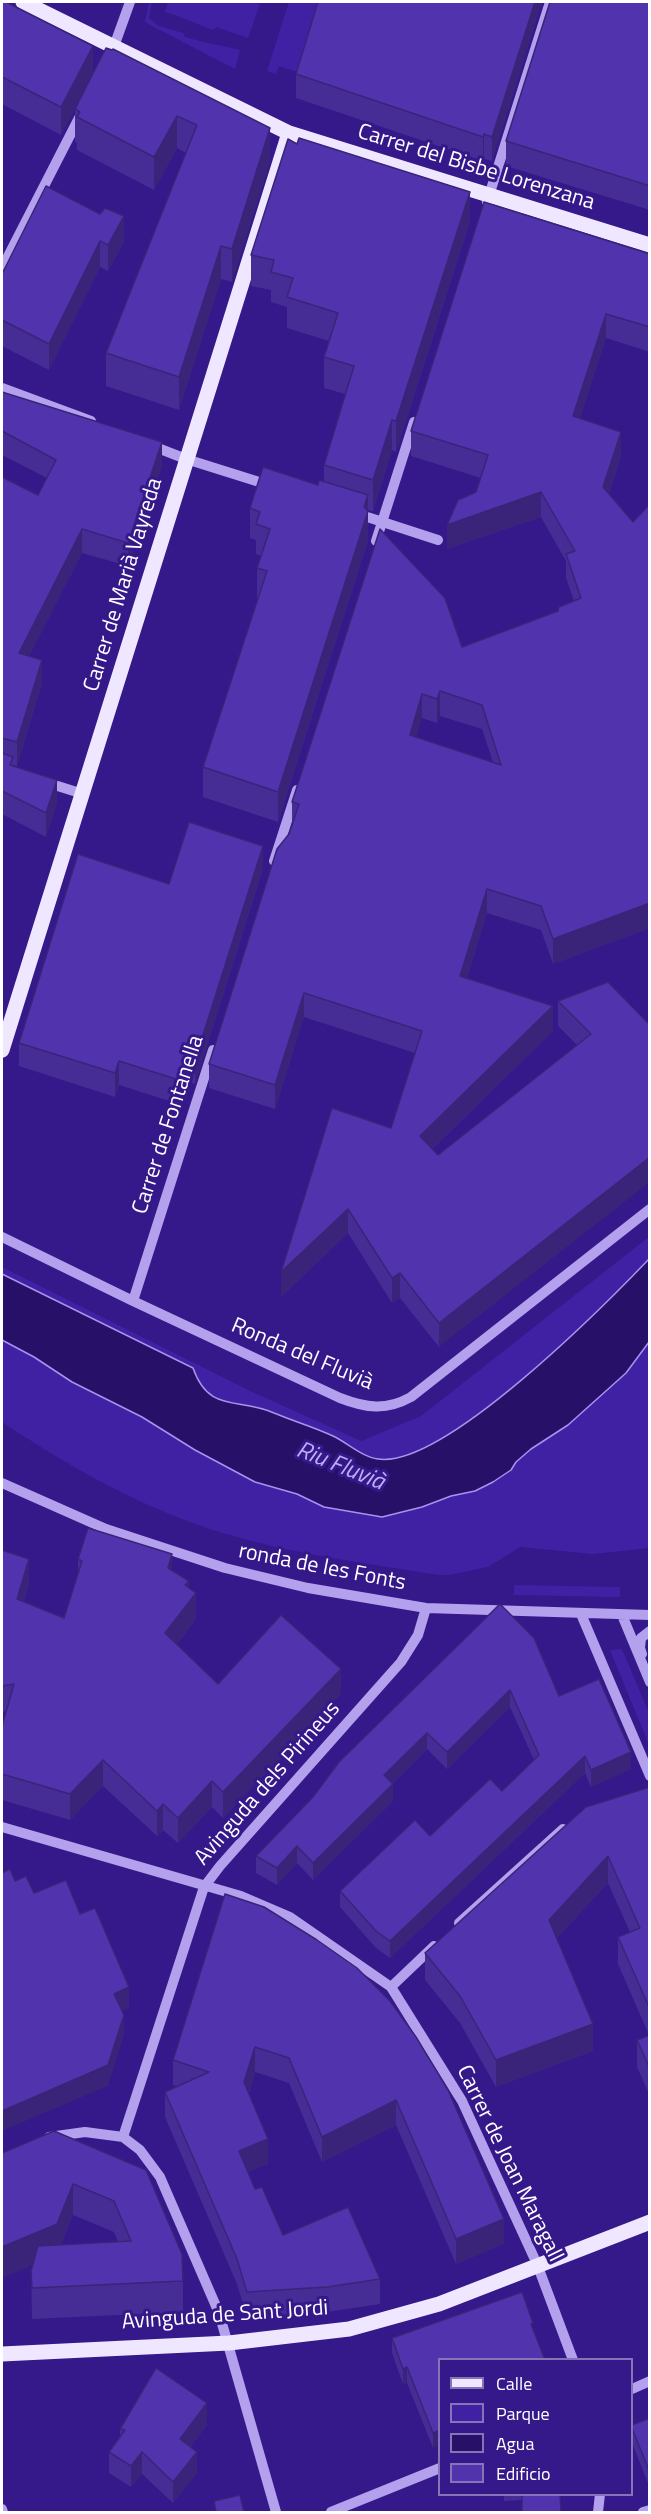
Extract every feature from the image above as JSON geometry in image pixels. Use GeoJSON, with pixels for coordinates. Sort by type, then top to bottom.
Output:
{"type":"FeatureCollection","features":[{"type":"Feature","properties":{"kind":"main road","name":"Carrer del Bisbe Lorenzana"},"geometry":{"type":"LineString","coordinates":[[23,2],[289,133],[650,244]]}},
{"type":"Feature","properties":{"kind":"main road","name":"Carrer de Marià Vayreda"},"geometry":{"type":"LineString","coordinates":[[2,1050],[289,133]]}},
{"type":"Feature","properties":{"kind":"main road","name":"Avinguda de Sant Jordi"},"geometry":{"type":"LineString","coordinates":[[2,2354],[228,2343],[349,2329],[439,2304],[650,2222]]}},
{"type":"Feature","properties":{"kind":"street"},"geometry":{"type":"LineString","coordinates":[[105,66],[114,48],[130,2]]}},
{"type":"Feature","properties":{"kind":"street"},"geometry":{"type":"LineString","coordinates":[[482,213],[550,2]]}},
{"type":"Feature","properties":{"kind":"street"},"geometry":{"type":"LineString","coordinates":[[2,268],[85,105]]}},
{"type":"Feature","properties":{"kind":"street"},"geometry":{"type":"LineString","coordinates":[[2,388],[104,426]]}},
{"type":"Feature","properties":{"kind":"street"},"geometry":{"type":"LineString","coordinates":[[372,555],[418,410]]}},
{"type":"Feature","properties":{"kind":"street"},"geometry":{"type":"LineString","coordinates":[[135,438],[186,459],[284,490]]}},
{"type":"Feature","properties":{"kind":"street"},"geometry":{"type":"LineString","coordinates":[[339,507],[438,540]]}},
{"type":"Feature","properties":{"kind":"street"},"geometry":{"type":"LineString","coordinates":[[32,778],[83,794]]}},
{"type":"Feature","properties":{"kind":"street"},"geometry":{"type":"LineString","coordinates":[[270,872],[299,781]]}},
{"type":"Feature","properties":{"kind":"street","name":"Carrer de Fontanella"},"geometry":{"type":"LineString","coordinates":[[133,1301],[216,1041]]}},
{"type":"Feature","properties":{"kind":"street","name":"Ronda del Fluvià"},"geometry":{"type":"LineString","coordinates":[[2,1237],[340,1398],[358,1405],[383,1407],[411,1397],[650,1209]]}},
{"type":"Feature","properties":{"kind":"street","name":"ronda de les Fonts"},"geometry":{"type":"LineString","coordinates":[[2,1483],[106,1529],[225,1568],[308,1588],[426,1608],[581,1614],[650,1614]]}},
{"type":"Feature","properties":{"kind":"street","name":"Avinguda dels Pirineus"},"geometry":{"type":"LineString","coordinates":[[118,2136],[204,1887],[401,1662],[418,1635],[426,1608]]}},
{"type":"Feature","properties":{"kind":"street"},"geometry":{"type":"LineString","coordinates":[[581,1614],[650,1776]]}},
{"type":"Feature","properties":{"kind":"street"},"geometry":{"type":"LineString","coordinates":[[622,1615],[650,1682]]}},
{"type":"Feature","properties":{"kind":"street"},"geometry":{"type":"LineString","coordinates":[[650,1631],[641,1638],[640,1648],[650,1671]]}},
{"type":"Feature","properties":{"kind":"street"},"geometry":{"type":"LineString","coordinates":[[391,1987],[552,1838],[573,1825]]}},
{"type":"Feature","properties":{"kind":"street","name":"Carrer de Joan Maragall"},"geometry":{"type":"LineString","coordinates":[[2,1827],[241,1896],[290,1917],[391,1987],[462,2101],[537,2264],[572,2358]]}},
{"type":"Feature","properties":{"kind":"street"},"geometry":{"type":"LineString","coordinates":[[43,2139],[85,2132],[118,2136],[140,2150],[160,2177],[219,2313],[276,2512]]}},
{"type":"Feature","properties":{"kind":"street"},"geometry":{"type":"LineString","coordinates":[[633,2389],[650,2381]]}},
{"type":"Feature","properties":{"kind":"street"},"geometry":{"type":"LineString","coordinates":[[331,2512],[438,2469]]}},
{"type":"Feature","properties":{"kind":"street"},"geometry":{"type":"LineString","coordinates":[[598,2512],[600,2496]]}},
{"type":"Feature","properties":{"kind":"street"},"geometry":{"type":"LineString","coordinates":[[643,2512],[650,2510]]}},
{"type":"Feature","properties":{"kind":"green space"},"geometry":{"type":"Polygon","coordinates":[[[149,2],[152,2],[149,18],[159,26],[183,33],[185,37],[240,50],[235,69],[148,24],[145,21],[149,2]]]}},
{"type":"Feature","properties":{"kind":"green space"},"geometry":{"type":"Polygon","coordinates":[[[168,2],[253,2],[260,4],[248,38],[216,27],[213,30],[165,12],[168,2]]]}},
{"type":"Feature","properties":{"kind":"green space"},"geometry":{"type":"Polygon","coordinates":[[[289,2],[324,2],[300,73],[279,66],[276,74],[267,71],[289,2]]]}},
{"type":"Feature","properties":{"kind":"green space"},"geometry":{"type":"Polygon","coordinates":[[[650,1236],[649,1259],[561,1346],[521,1380],[480,1413],[441,1439],[406,1455],[378,1459],[366,1455],[333,1436],[261,1408],[216,1398],[207,1392],[193,1367],[2,1274],[2,1267],[248,1390],[361,1441],[421,1416],[650,1236]]]}},
{"type":"Feature","properties":{"kind":"green space"},"geometry":{"type":"Polygon","coordinates":[[[2,1340],[34,1357],[72,1382],[142,1417],[195,1450],[255,1482],[297,1494],[324,1507],[376,1517],[422,1507],[451,1496],[475,1491],[493,1482],[511,1470],[516,1462],[531,1449],[568,1425],[626,1373],[649,1342],[649,1548],[593,1554],[520,1547],[488,1567],[439,1575],[306,1553],[208,1528],[154,1508],[109,1486],[65,1462],[2,1422],[2,1340]]]}},
{"type":"Feature","properties":{"kind":"green space"},"geometry":{"type":"Polygon","coordinates":[[[514,1585],[620,1587],[620,1597],[514,1595],[514,1585]]]}},
{"type":"Feature","properties":{"kind":"green space"},"geometry":{"type":"Polygon","coordinates":[[[622,1649],[649,1713],[649,1745],[610,1650],[622,1649]]]}},
{"type":"Feature","properties":{"kind":"water","name":"Riu Fluvià"},"geometry":{"type":"Polygon","coordinates":[[[649,1259],[649,1342],[626,1373],[568,1425],[531,1449],[516,1462],[511,1470],[493,1482],[475,1491],[382,1517],[324,1507],[297,1494],[255,1482],[195,1450],[142,1417],[72,1382],[34,1357],[2,1340],[2,1274],[193,1368],[207,1392],[216,1398],[261,1408],[333,1436],[366,1456],[378,1459],[406,1455],[441,1439],[480,1413],[561,1346],[649,1259]]]}},
{"type":"Feature","properties":{"kind":"building"},"geometry":{"type":"Polygon","coordinates":[[[2,2],[93,46],[61,107],[2,77],[2,2]]]}},
{"type":"Feature","properties":{"kind":"building"},"geometry":{"type":"Polygon","coordinates":[[[318,2],[535,2],[492,137],[484,134],[483,137],[296,74],[318,2]]]}},
{"type":"Feature","properties":{"kind":"building"},"geometry":{"type":"Polygon","coordinates":[[[550,2],[650,2],[650,186],[506,141],[550,2]]]}},
{"type":"Feature","properties":{"kind":"building"},"geometry":{"type":"Polygon","coordinates":[[[106,48],[113,49],[270,128],[232,249],[221,246],[179,377],[106,353],[197,125],[177,116],[154,157],[77,117],[80,112],[75,109],[106,48]]]}},
{"type":"Feature","properties":{"kind":"building"},"geometry":{"type":"Polygon","coordinates":[[[299,138],[470,192],[396,421],[392,420],[373,480],[324,465],[354,366],[324,357],[338,313],[287,297],[293,278],[271,272],[274,260],[251,255],[288,139],[297,144],[299,138]]]}},
{"type":"Feature","properties":{"kind":"building"},"geometry":{"type":"Polygon","coordinates":[[[46,186],[100,214],[105,208],[124,216],[108,245],[100,241],[49,344],[2,320],[2,274],[46,186]]]}},
{"type":"Feature","properties":{"kind":"building"},"geometry":{"type":"Polygon","coordinates":[[[484,202],[650,254],[650,327],[606,314],[573,416],[621,432],[603,487],[633,522],[650,504],[650,903],[553,939],[541,906],[487,889],[460,976],[553,1006],[420,1136],[438,1155],[591,1034],[558,1001],[608,982],[650,1025],[650,1157],[439,1323],[400,1273],[392,1278],[348,1209],[281,1272],[332,1108],[391,1128],[422,1031],[304,993],[275,1085],[209,1064],[277,849],[289,834],[299,804],[292,802],[380,529],[445,598],[462,647],[558,611],[559,607],[581,598],[566,554],[575,551],[541,492],[447,525],[458,500],[476,492],[488,455],[411,431],[484,202]],[[440,691],[437,699],[422,694],[410,735],[501,765],[482,705],[440,691]]]}},
{"type":"Feature","properties":{"kind":"building"},"geometry":{"type":"Polygon","coordinates":[[[2,392],[162,442],[128,543],[82,529],[19,653],[42,660],[17,742],[2,738],[2,477],[38,495],[56,460],[2,431],[2,392]]]}},
{"type":"Feature","properties":{"kind":"building"},"geometry":{"type":"Polygon","coordinates":[[[263,467],[318,485],[319,480],[368,495],[364,507],[368,511],[278,792],[203,767],[267,571],[257,568],[270,529],[256,524],[260,512],[250,508],[263,467]]]}},
{"type":"Feature","properties":{"kind":"building"},"geometry":{"type":"Polygon","coordinates":[[[2,753],[13,757],[10,765],[57,780],[46,813],[2,791],[2,753]]]}},
{"type":"Feature","properties":{"kind":"building"},"geometry":{"type":"Polygon","coordinates":[[[189,822],[263,846],[195,1060],[189,1059],[182,1081],[119,1061],[115,1073],[19,1043],[78,854],[169,884],[189,822]]]}},
{"type":"Feature","properties":{"kind":"building"},"geometry":{"type":"Polygon","coordinates":[[[88,1528],[172,1554],[168,1568],[189,1581],[185,1585],[196,1593],[165,1633],[218,1684],[281,1615],[341,1669],[223,1792],[212,1781],[178,1818],[163,1804],[157,1811],[103,1760],[70,1794],[2,1774],[2,1726],[14,1684],[2,1686],[2,1550],[29,1559],[17,1599],[64,1618],[82,1561],[78,1559],[88,1528]]]}},
{"type":"Feature","properties":{"kind":"building"},"geometry":{"type":"Polygon","coordinates":[[[500,1604],[534,1638],[559,1696],[599,1679],[631,1752],[591,1770],[585,1756],[390,1941],[376,1931],[340,1891],[415,1820],[430,1836],[490,1779],[502,1791],[539,1755],[510,1690],[447,1752],[427,1733],[384,1775],[393,1784],[313,1863],[297,1846],[277,1868],[256,1856],[313,1797],[339,1762],[500,1604]]]}},
{"type":"Feature","properties":{"kind":"building"},"geometry":{"type":"Polygon","coordinates":[[[650,1787],[650,2009],[618,1937],[640,1928],[608,1856],[549,1920],[593,2024],[496,2060],[460,1996],[425,1953],[586,1807],[650,1787]]]}},
{"type":"Feature","properties":{"kind":"building"},"geometry":{"type":"Polygon","coordinates":[[[10,1869],[15,1881],[26,1876],[34,1893],[66,1880],[80,1914],[95,1908],[129,1987],[114,1994],[124,2015],[108,2065],[2,2111],[2,1873],[10,1869]]]}},
{"type":"Feature","properties":{"kind":"building"},"geometry":{"type":"Polygon","coordinates":[[[225,1894],[264,1907],[317,1940],[357,1968],[390,2001],[416,2037],[448,2090],[504,2219],[456,2239],[396,2100],[322,2137],[289,2058],[255,2047],[244,2082],[268,2139],[239,2151],[255,2189],[262,2187],[283,2235],[348,2207],[380,2279],[327,2287],[247,2292],[237,2259],[165,2092],[209,2072],[173,2060],[225,1894]]]}},
{"type":"Feature","properties":{"kind":"building"},"geometry":{"type":"Polygon","coordinates":[[[650,2035],[650,2069],[637,2040],[650,2035]]]}},
{"type":"Feature","properties":{"kind":"building"},"geometry":{"type":"Polygon","coordinates":[[[54,2131],[146,2170],[182,2254],[183,2281],[32,2288],[31,2271],[38,2246],[131,2241],[114,2201],[73,2184],[57,2224],[2,2247],[2,2153],[54,2131]]]}},
{"type":"Feature","properties":{"kind":"building"},"geometry":{"type":"Polygon","coordinates":[[[522,2292],[544,2358],[438,2358],[438,2431],[433,2433],[407,2367],[403,2369],[392,2338],[522,2292]]]}},
{"type":"Feature","properties":{"kind":"building"},"geometry":{"type":"Polygon","coordinates":[[[156,2368],[207,2403],[180,2439],[197,2452],[173,2482],[142,2452],[131,2466],[109,2452],[125,2430],[120,2429],[156,2368]]]}},
{"type":"Feature","properties":{"kind":"building"},"geometry":{"type":"Polygon","coordinates":[[[650,2418],[650,2473],[633,2430],[633,2425],[650,2418]]]}},
{"type":"Feature","properties":{"kind":"building"},"geometry":{"type":"Polygon","coordinates":[[[240,2495],[244,2512],[216,2512],[214,2501],[240,2495]]]}},
{"type":"Feature","properties":{"kind":"building"},"geometry":{"type":"Polygon","coordinates":[[[522,2496],[560,2496],[561,2512],[522,2512],[522,2496]]]}}]}
